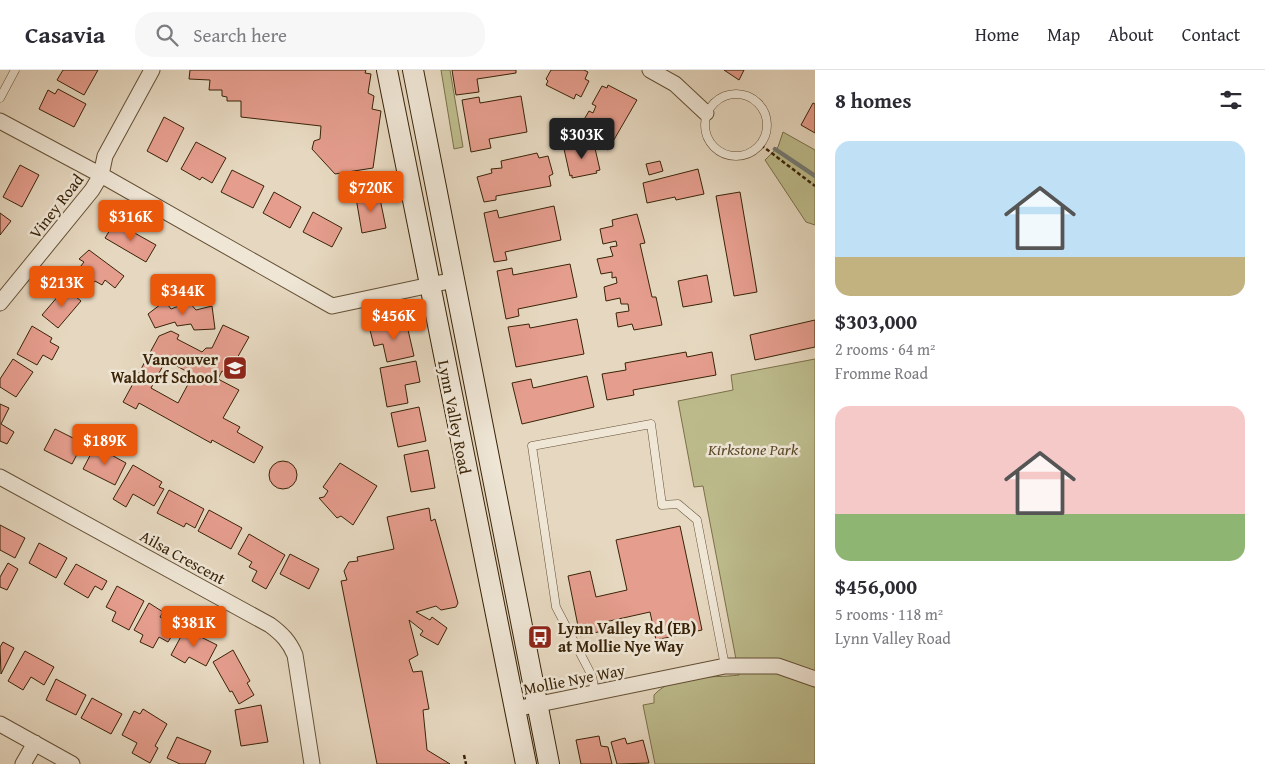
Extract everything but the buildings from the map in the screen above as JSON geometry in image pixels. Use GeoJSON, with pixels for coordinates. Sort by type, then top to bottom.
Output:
{"type":"FeatureCollection","features":[{"type":"Feature","properties":{"kind":"main road","name":"Lynn Valley Road"},"geometry":{"type":"LineString","coordinates":[[387,70],[526,764]]}},
{"type":"Feature","properties":{"kind":"main road","name":"Lynn Valley Road"},"geometry":{"type":"LineString","coordinates":[[413,70],[549,764]]}},
{"type":"Feature","properties":{"kind":"street","name":"Viney Road"},"geometry":{"type":"LineString","coordinates":[[0,303],[92,190],[102,175],[105,156],[152,70]]}},
{"type":"Feature","properties":{"kind":"street"},"geometry":{"type":"LineString","coordinates":[[650,70],[675,84],[706,113]]}},
{"type":"Feature","properties":{"kind":"street"},"geometry":{"type":"LineString","coordinates":[[0,121],[102,175],[332,306],[454,280]]}},
{"type":"Feature","properties":{"kind":"street","name":"Ailsa Crescent"},"geometry":{"type":"LineString","coordinates":[[0,477],[270,625],[281,633],[295,654],[312,764]]}},
{"type":"Feature","properties":{"kind":"street","name":"Mollie Nye Way"},"geometry":{"type":"LineString","coordinates":[[515,709],[725,666],[778,666],[815,679]]}},
{"type":"Feature","properties":{"kind":"street"},"geometry":{"type":"LineString","coordinates":[[0,724],[72,764]]}},
{"type":"Feature","properties":{"kind":"street"},"geometry":{"type":"LineString","coordinates":[[23,764],[35,743]]}},
{"type":"Feature","properties":{"kind":"lane"},"geometry":{"type":"LineString","coordinates":[[0,98],[15,70]]}},
{"type":"Feature","properties":{"kind":"lane"},"geometry":{"type":"LineString","coordinates":[[731,93],[747,95],[758,101],[765,111],[768,122],[766,134],[760,145],[741,156],[730,156],[720,152],[711,145],[706,136],[704,125],[706,113],[716,100],[731,93]]}},
{"type":"Feature","properties":{"kind":"lane"},"geometry":{"type":"LineString","coordinates":[[595,693],[592,676],[556,607],[532,446],[651,424],[662,505],[678,504],[698,520],[725,666]]}},
{"type":"Feature","properties":{"kind":"path"},"geometry":{"type":"LineString","coordinates":[[760,145],[815,186]]}},
{"type":"Feature","properties":{"kind":"path"},"geometry":{"type":"LineString","coordinates":[[464,755],[466,764]]}},
{"type":"Feature","properties":{"kind":"green space"},"geometry":{"type":"Polygon","coordinates":[[[441,70],[450,70],[463,147],[454,149],[441,70]]]}},
{"type":"Feature","properties":{"kind":"green space"},"geometry":{"type":"Polygon","coordinates":[[[783,132],[815,150],[815,225],[806,222],[765,160],[778,147],[783,132]]]}},
{"type":"Feature","properties":{"kind":"green space","name":"Kirkstone Park"},"geometry":{"type":"Polygon","coordinates":[[[815,359],[815,764],[655,764],[643,705],[654,703],[654,695],[672,683],[694,678],[739,675],[703,486],[694,487],[678,401],[733,390],[731,375],[815,359]]]}},
{"type":"Feature","properties":{"kind":"waterway"},"geometry":{"type":"LineString","coordinates":[[775,149],[815,176]]}},
{"type":"Feature","properties":{"kind":"place","name":"Vancouver Waldorf School"},"geometry":{"type":"Point","coordinates":[235,368]}},
{"type":"Feature","properties":{"kind":"place","name":"Lynn Valley Rd (EB) at Mollie Nye Way"},"geometry":{"type":"Point","coordinates":[540,637]}}]}
